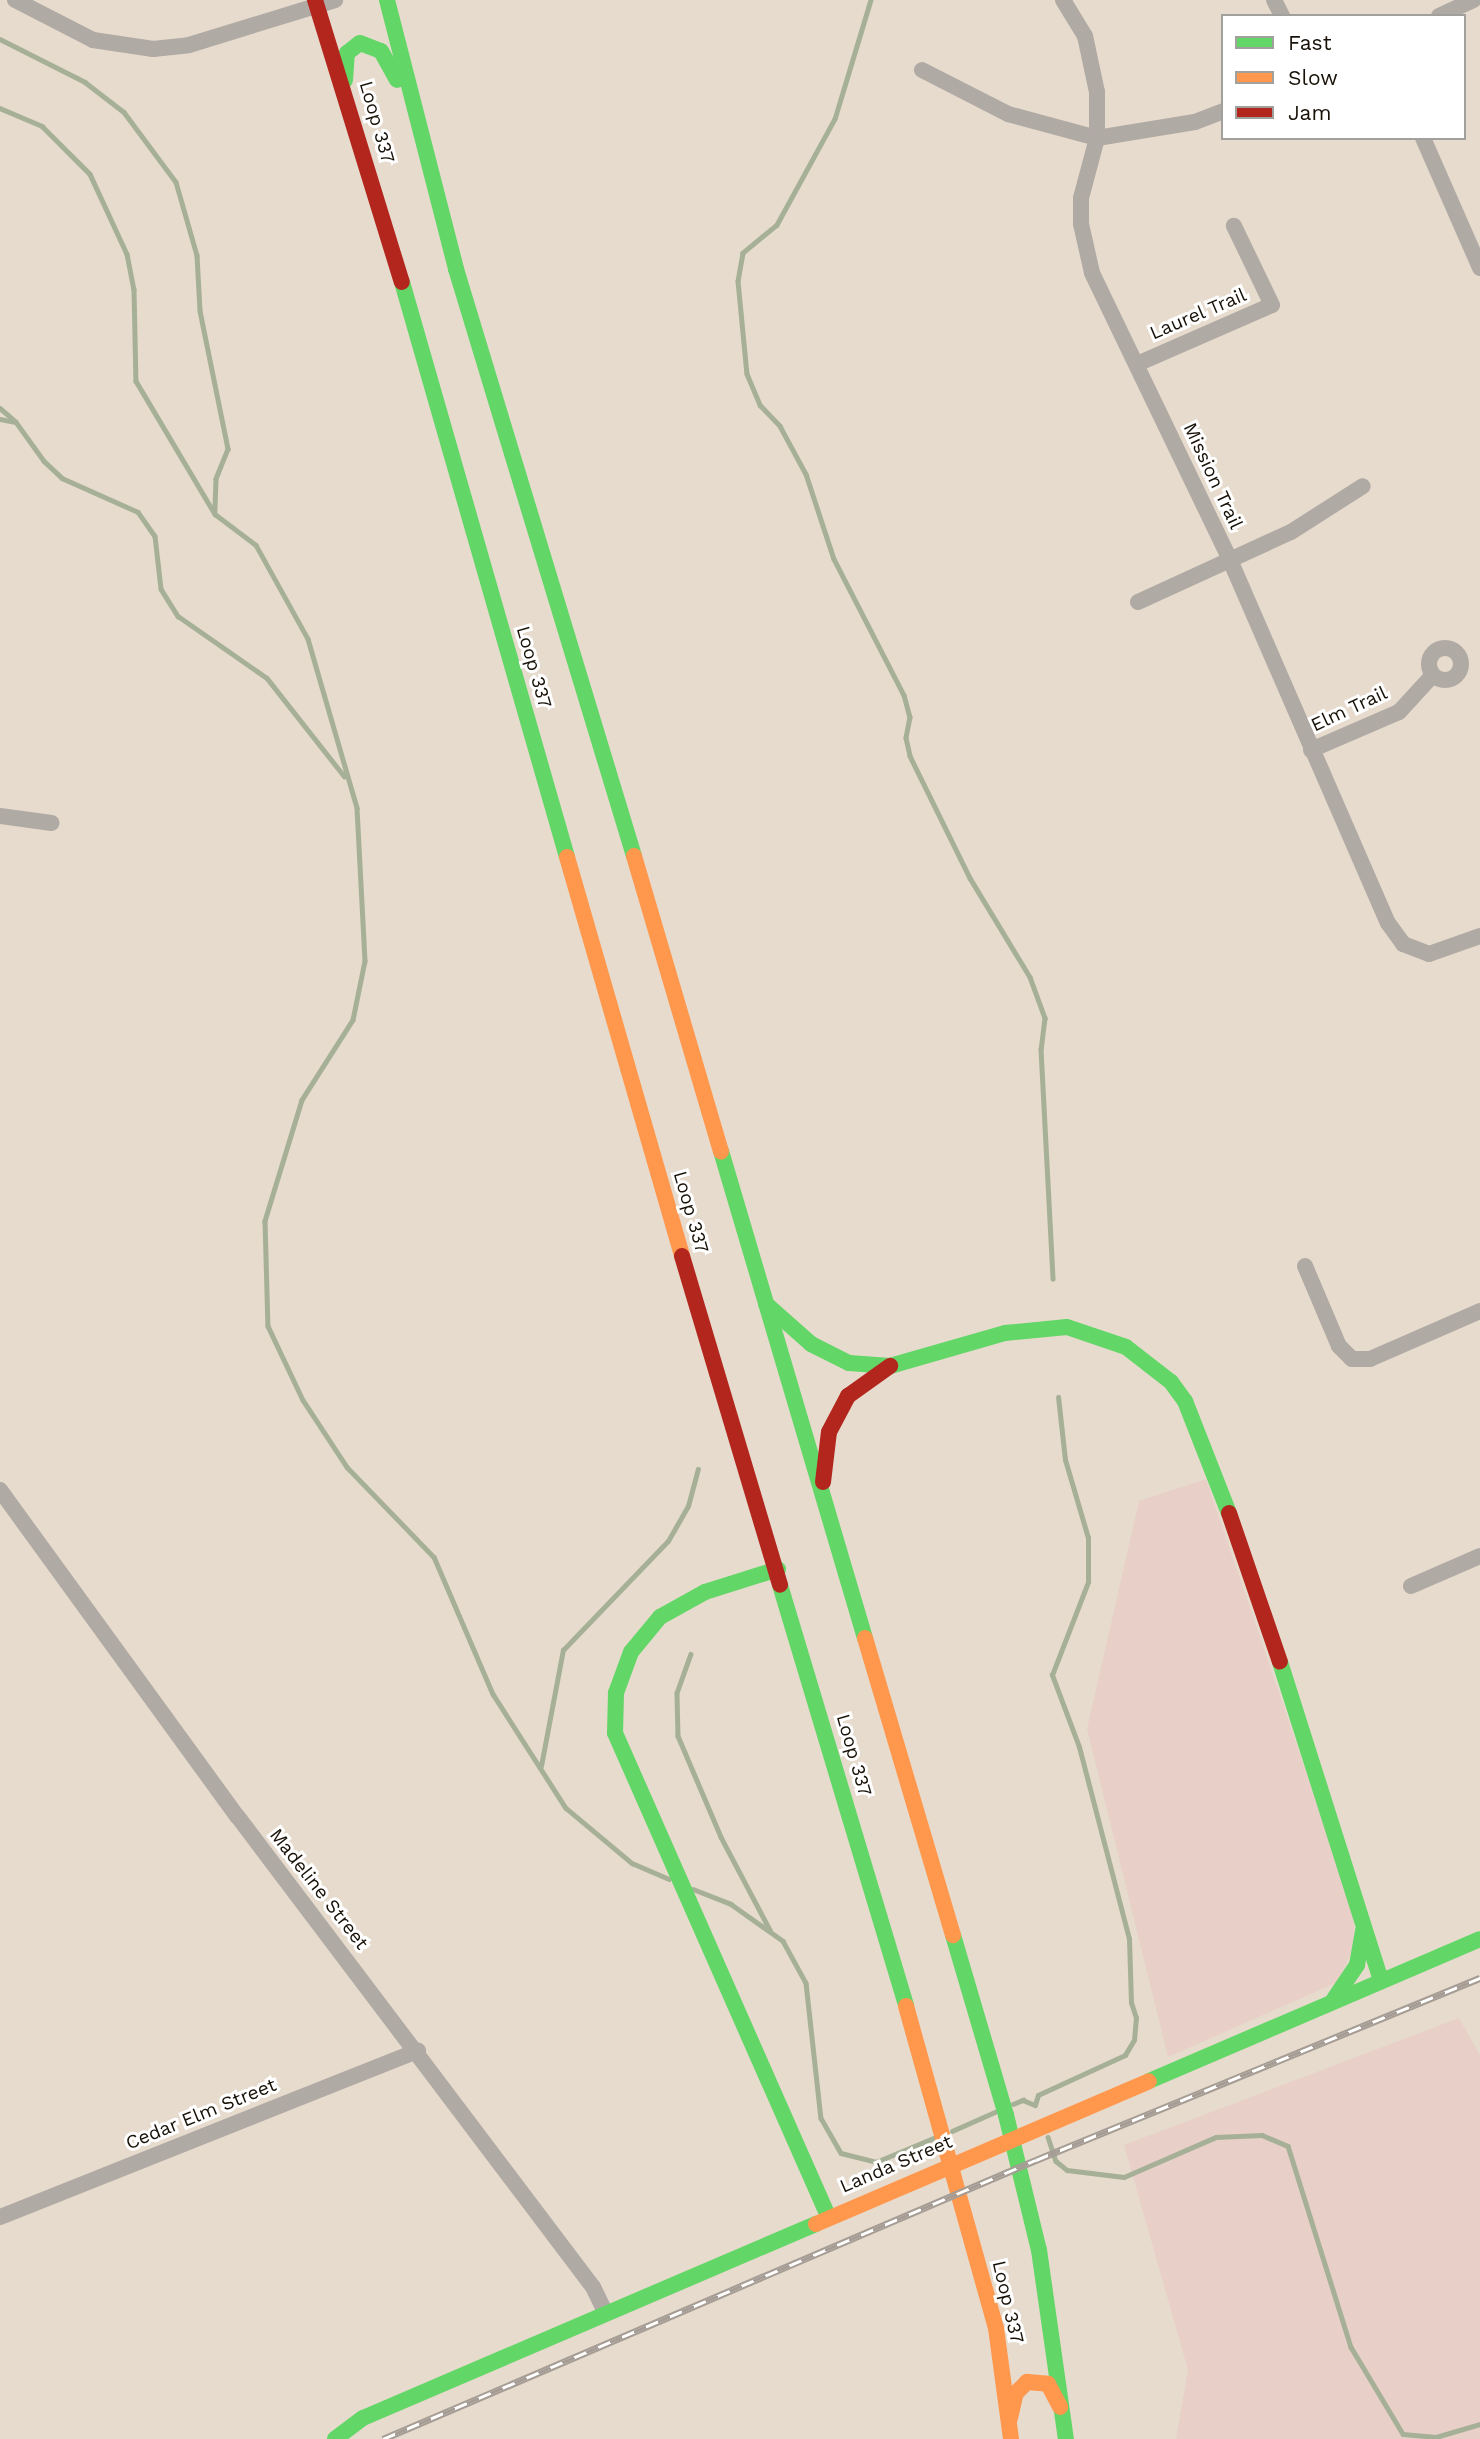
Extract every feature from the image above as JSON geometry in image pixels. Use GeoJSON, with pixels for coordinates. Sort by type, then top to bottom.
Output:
{"type":"FeatureCollection","features":[{"type":"Feature","properties":{"kind":"main road","name":"Loop 337"},"geometry":{"type":"LineString","coordinates":[[387,0],[413,112],[990,2061],[1029,2205],[1048,2297],[1066,2433]]}},
{"type":"Feature","properties":{"kind":"main road","name":"Loop 337"},"geometry":{"type":"LineString","coordinates":[[316,3],[346,90],[707,1340],[778,1569],[927,2077],[990,2308],[1010,2431]]}},
{"type":"Feature","properties":{"kind":"main road"},"geometry":{"type":"LineString","coordinates":[[346,90],[348,53],[352,47],[369,44],[381,51],[413,112]]}},
{"type":"Feature","properties":{"kind":"main road"},"geometry":{"type":"LineString","coordinates":[[764,1302],[811,1345],[849,1363],[890,1366]]}},
{"type":"Feature","properties":{"kind":"main road"},"geometry":{"type":"LineString","coordinates":[[821,1492],[829,1432],[848,1396],[890,1366],[1005,1333],[1067,1327],[1126,1346],[1171,1382],[1207,1449],[1381,1980]]}},
{"type":"Feature","properties":{"kind":"main road"},"geometry":{"type":"LineString","coordinates":[[778,1569],[705,1592],[660,1617],[631,1652],[616,1692],[615,1733],[828,2216]]}},
{"type":"Feature","properties":{"kind":"main road"},"geometry":{"type":"LineString","coordinates":[[1334,1999],[1357,1965],[1363,1919]]}},
{"type":"Feature","properties":{"kind":"main road","name":"Landa Street"},"geometry":{"type":"LineString","coordinates":[[335,2439],[363,2418],[1334,1999],[1480,1939]]}},
{"type":"Feature","properties":{"kind":"main road"},"geometry":{"type":"LineString","coordinates":[[1010,2431],[1016,2393],[1027,2382],[1036,2380],[1054,2391],[1066,2433]]}},
{"type":"Feature","properties":{"kind":"street"},"geometry":{"type":"LineString","coordinates":[[15,0],[93,40],[153,49],[189,45],[316,3],[335,0]]}},
{"type":"Feature","properties":{"kind":"street","name":"Mission Trail"},"geometry":{"type":"LineString","coordinates":[[1063,0],[1085,36],[1095,73],[1097,138],[1081,198],[1085,250],[1136,364],[1230,560],[1388,923],[1414,952],[1441,953],[1480,936]]}},
{"type":"Feature","properties":{"kind":"street"},"geometry":{"type":"LineString","coordinates":[[1443,14],[1474,0]]}},
{"type":"Feature","properties":{"kind":"street"},"geometry":{"type":"LineString","coordinates":[[922,69],[1008,114],[1097,138],[1184,124],[1221,112]]}},
{"type":"Feature","properties":{"kind":"street"},"geometry":{"type":"LineString","coordinates":[[1424,140],[1480,268]]}},
{"type":"Feature","properties":{"kind":"street","name":"Laurel Trail"},"geometry":{"type":"LineString","coordinates":[[1136,364],[1272,305],[1234,226]]}},
{"type":"Feature","properties":{"kind":"street"},"geometry":{"type":"LineString","coordinates":[[1138,602],[1290,532],[1363,486]]}},
{"type":"Feature","properties":{"kind":"street","name":"Elm Trail"},"geometry":{"type":"LineString","coordinates":[[1311,750],[1399,712],[1433,675]]}},
{"type":"Feature","properties":{"kind":"street"},"geometry":{"type":"LineString","coordinates":[[0,816],[52,823]]}},
{"type":"Feature","properties":{"kind":"street"},"geometry":{"type":"LineString","coordinates":[[1305,1266],[1339,1346],[1352,1359],[1370,1359],[1480,1311]]}},
{"type":"Feature","properties":{"kind":"street","name":"Madeline Street"},"geometry":{"type":"LineString","coordinates":[[0,1490],[238,1817],[418,2051],[593,2287],[606,2312]]}},
{"type":"Feature","properties":{"kind":"street"},"geometry":{"type":"LineString","coordinates":[[1411,1586],[1480,1556]]}},
{"type":"Feature","properties":{"kind":"street","name":"Cedar Elm Street"},"geometry":{"type":"LineString","coordinates":[[0,2217],[418,2051]]}},
{"type":"Feature","properties":{"kind":"shaded area"},"geometry":{"type":"Polygon","coordinates":[[[1206,1479],[1353,1909],[1355,1944],[1338,1982],[1168,2057],[1087,1729],[1139,1501],[1206,1479]]]}},
{"type":"Feature","properties":{"kind":"shaded area"},"geometry":{"type":"Polygon","coordinates":[[[1459,2018],[1480,2055],[1480,2439],[1176,2439],[1188,2370],[1124,2145],[1459,2018]]]}},
{"type":"Feature","properties":{"kind":"waterway"},"geometry":{"type":"LineString","coordinates":[[871,0],[835,119],[777,225],[743,253],[738,281],[747,374],[760,405],[780,426],[806,474],[834,559],[904,695],[910,717],[906,738],[910,756],[970,878],[1030,977],[1045,1018],[1041,1049],[1053,1279]]}},
{"type":"Feature","properties":{"kind":"waterway"},"geometry":{"type":"LineString","coordinates":[[0,39],[85,82],[124,112],[176,182],[197,255],[200,311],[228,449],[216,479],[215,512]]}},
{"type":"Feature","properties":{"kind":"waterway"},"geometry":{"type":"LineString","coordinates":[[0,108],[42,126],[90,174],[127,254],[134,289],[136,381],[215,514],[256,545],[308,639],[357,808],[365,961],[353,1020],[302,1100],[265,1221],[268,1326],[303,1400],[347,1467],[434,1557],[493,1694],[566,1808],[632,1863],[669,1879]]}},
{"type":"Feature","properties":{"kind":"waterway"},"geometry":{"type":"LineString","coordinates":[[0,408],[15,421]]}},
{"type":"Feature","properties":{"kind":"waterway"},"geometry":{"type":"LineString","coordinates":[[0,419],[16,422],[44,461],[62,478],[138,512],[155,536],[161,589],[178,616],[267,678],[344,776]]}},
{"type":"Feature","properties":{"kind":"waterway"},"geometry":{"type":"LineString","coordinates":[[1013,2104],[1023,2100],[1035,2105],[1038,2095],[1125,2055],[1134,2040],[1136,2018],[1131,2003],[1129,1939],[1079,1747],[1052,1675],[1088,1582],[1088,1538],[1065,1460],[1058,1397]]}},
{"type":"Feature","properties":{"kind":"waterway"},"geometry":{"type":"LineString","coordinates":[[541,1766],[563,1650],[668,1541],[688,1506],[698,1469]]}},
{"type":"Feature","properties":{"kind":"waterway"},"geometry":{"type":"LineString","coordinates":[[691,1654],[677,1693],[678,1736],[721,1837],[770,1930]]}},
{"type":"Feature","properties":{"kind":"waterway"},"geometry":{"type":"LineString","coordinates":[[693,1889],[731,1904],[783,1941],[806,1983],[821,2118],[841,2153],[876,2162],[934,2138]]}},
{"type":"Feature","properties":{"kind":"waterway"},"geometry":{"type":"LineString","coordinates":[[952,2131],[995,2112]]}},
{"type":"Feature","properties":{"kind":"waterway"},"geometry":{"type":"LineString","coordinates":[[1048,2137],[1056,2161],[1067,2170],[1124,2177],[1216,2137],[1262,2135],[1288,2146],[1351,2347],[1403,2434],[1436,2437],[1480,2424]]}},
{"type":"Feature","properties":{"kind":"railway"},"geometry":{"type":"LineString","coordinates":[[383,2439],[1036,2160],[1480,1978]]}},
{"type":"Feature","properties":{"kind":"traffic: fast"},"geometry":{"type":"LineString","coordinates":[[387,0],[456,269],[634,856]]}},
{"type":"Feature","properties":{"kind":"traffic: fast"},"geometry":{"type":"LineString","coordinates":[[345,80],[347,53],[360,43],[381,51],[397,80]]}},
{"type":"Feature","properties":{"kind":"traffic: fast"},"geometry":{"type":"LineString","coordinates":[[402,282],[567,857]]}},
{"type":"Feature","properties":{"kind":"traffic: fast"},"geometry":{"type":"LineString","coordinates":[[721,1151],[865,1638]]}},
{"type":"Feature","properties":{"kind":"traffic: fast"},"geometry":{"type":"LineString","coordinates":[[766,1304],[811,1344],[849,1363],[890,1366],[1005,1333],[1067,1327],[1126,1347],[1171,1382],[1185,1401],[1229,1513]]}},
{"type":"Feature","properties":{"kind":"traffic: fast"},"geometry":{"type":"LineString","coordinates":[[778,1569],[705,1592],[660,1617],[631,1652],[616,1693],[615,1733],[828,2216]]}},
{"type":"Feature","properties":{"kind":"traffic: fast"},"geometry":{"type":"LineString","coordinates":[[780,1585],[906,2006]]}},
{"type":"Feature","properties":{"kind":"traffic: fast"},"geometry":{"type":"LineString","coordinates":[[1280,1662],[1381,1980]]}},
{"type":"Feature","properties":{"kind":"traffic: fast"},"geometry":{"type":"LineString","coordinates":[[1334,1999],[1357,1965],[1363,1930]]}},
{"type":"Feature","properties":{"kind":"traffic: fast"},"geometry":{"type":"LineString","coordinates":[[953,1935],[1006,2115],[1039,2250],[1066,2439]]}},
{"type":"Feature","properties":{"kind":"traffic: fast"},"geometry":{"type":"LineString","coordinates":[[1149,2081],[1480,1939]]}},
{"type":"Feature","properties":{"kind":"traffic: fast"},"geometry":{"type":"LineString","coordinates":[[335,2439],[363,2418],[816,2224]]}},
{"type":"Feature","properties":{"kind":"traffic: slow"},"geometry":{"type":"LineString","coordinates":[[634,856],[721,1151]]}},
{"type":"Feature","properties":{"kind":"traffic: slow"},"geometry":{"type":"LineString","coordinates":[[567,857],[682,1256]]}},
{"type":"Feature","properties":{"kind":"traffic: slow"},"geometry":{"type":"LineString","coordinates":[[865,1638],[953,1935]]}},
{"type":"Feature","properties":{"kind":"traffic: slow"},"geometry":{"type":"LineString","coordinates":[[906,2006],[996,2328],[1011,2439]]}},
{"type":"Feature","properties":{"kind":"traffic: slow"},"geometry":{"type":"LineString","coordinates":[[816,2224],[1149,2081]]}},
{"type":"Feature","properties":{"kind":"traffic: slow"},"geometry":{"type":"LineString","coordinates":[[1010,2418],[1016,2393],[1027,2382],[1048,2384],[1060,2407]]}},
{"type":"Feature","properties":{"kind":"traffic: jam"},"geometry":{"type":"LineString","coordinates":[[315,0],[402,282]]}},
{"type":"Feature","properties":{"kind":"traffic: jam"},"geometry":{"type":"LineString","coordinates":[[682,1256],[780,1585]]}},
{"type":"Feature","properties":{"kind":"traffic: jam"},"geometry":{"type":"LineString","coordinates":[[823,1482],[829,1432],[848,1396],[890,1366]]}},
{"type":"Feature","properties":{"kind":"traffic: jam"},"geometry":{"type":"LineString","coordinates":[[1229,1513],[1280,1662]]}}]}
